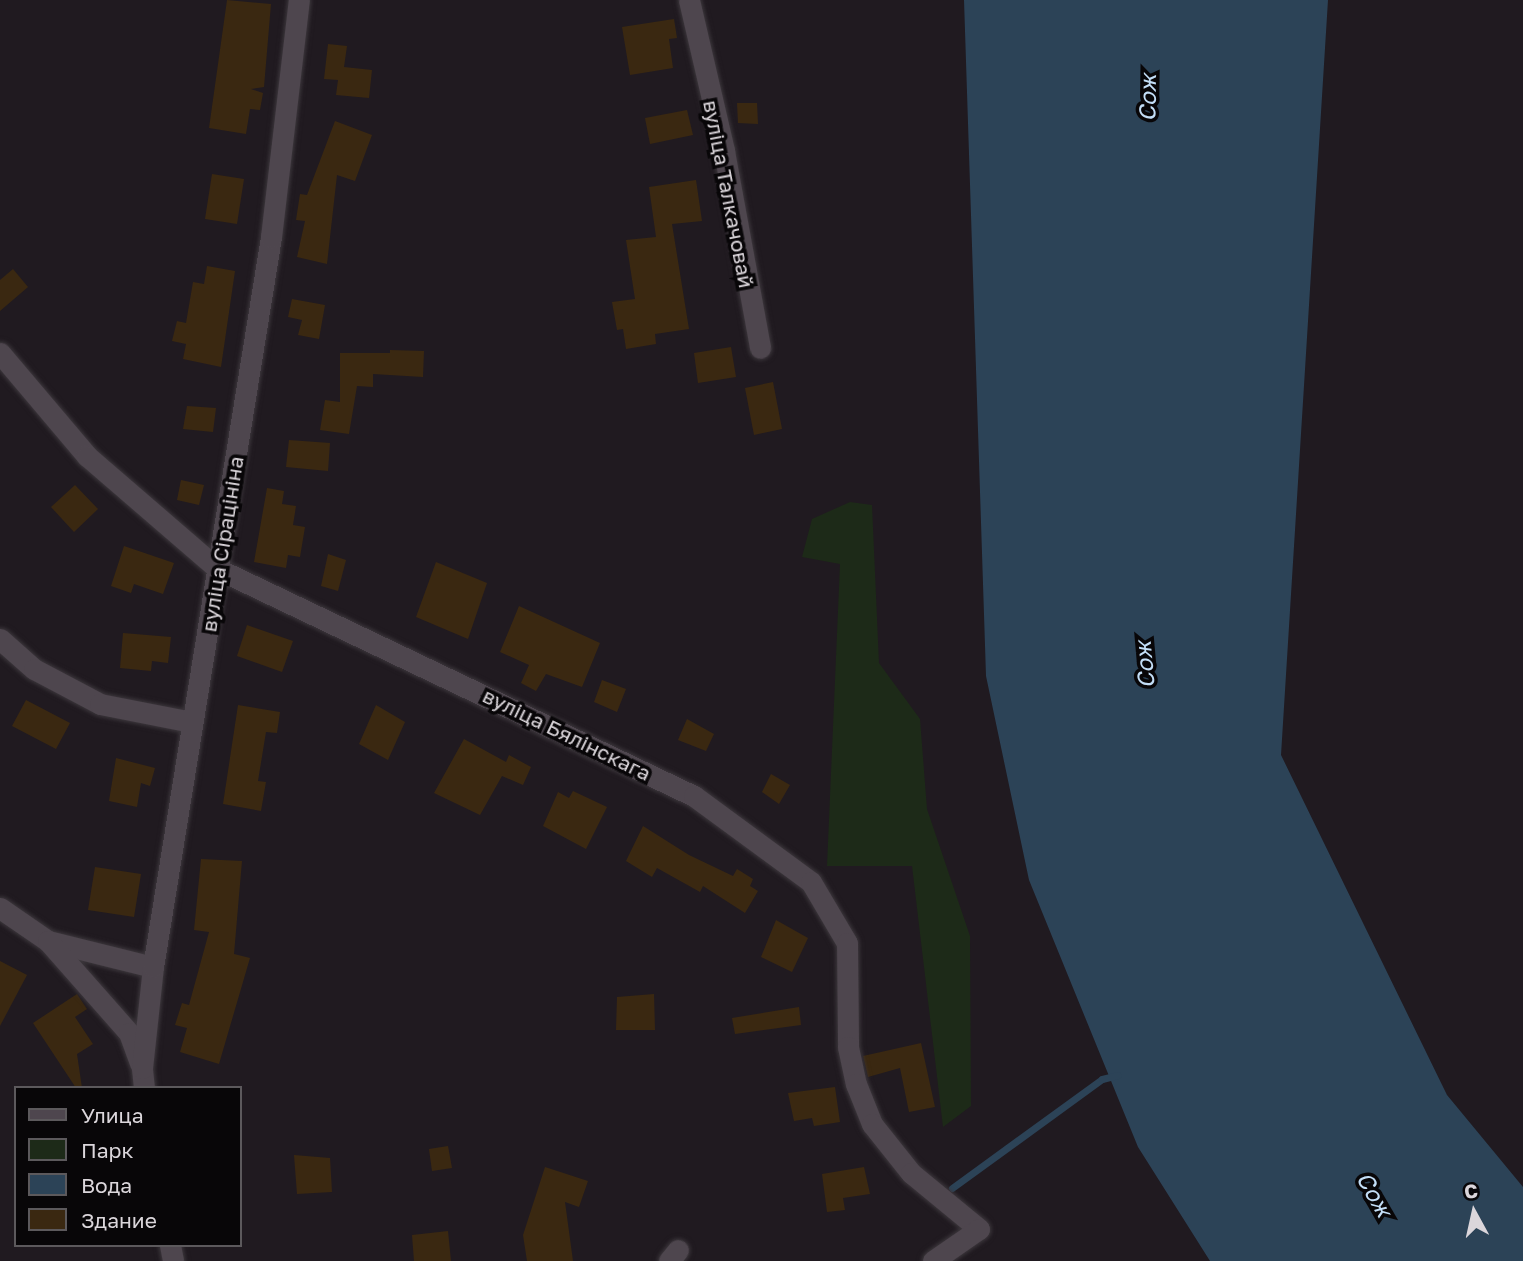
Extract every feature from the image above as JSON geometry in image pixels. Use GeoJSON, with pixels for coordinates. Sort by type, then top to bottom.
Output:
{"type":"FeatureCollection","features":[{"type":"Feature","properties":{"kind":"street","name":"вуліца Сірацініна"},"geometry":{"type":"LineString","coordinates":[[143,1078],[153,967],[271,237],[299,0]]}},
{"type":"Feature","properties":{"kind":"street","name":"вуліца Талкачовай"},"geometry":{"type":"LineString","coordinates":[[689,0],[724,152],[760,348]]}},
{"type":"Feature","properties":{"kind":"street","name":"вуліца Бялінскага"},"geometry":{"type":"LineString","coordinates":[[0,353],[87,456],[218,569],[694,796],[811,882],[847,943],[848,1047],[856,1084],[872,1124],[911,1173],[979,1229],[933,1261]]}},
{"type":"Feature","properties":{"kind":"street"},"geometry":{"type":"LineString","coordinates":[[0,639],[34,669],[100,704],[192,722]]}},
{"type":"Feature","properties":{"kind":"street"},"geometry":{"type":"LineString","coordinates":[[0,908],[48,941],[129,1033],[143,1078]]}},
{"type":"Feature","properties":{"kind":"street"},"geometry":{"type":"LineString","coordinates":[[48,941],[153,967]]}},
{"type":"Feature","properties":{"kind":"green space"},"geometry":{"type":"Polygon","coordinates":[[[850,502],[872,505],[879,663],[920,719],[927,809],[970,936],[971,1106],[943,1127],[912,866],[827,866],[840,564],[802,557],[812,519],[850,502]]]}},
{"type":"Feature","properties":{"kind":"water","name":"Сож"},"geometry":{"type":"Polygon","coordinates":[[[964,0],[1328,0],[1281,755],[1447,1095],[1523,1187],[1523,1261],[1210,1261],[1138,1147],[1029,880],[986,676],[964,0]]]}},
{"type":"Feature","properties":{"kind":"building"},"geometry":{"type":"Polygon","coordinates":[[[227,0],[271,4],[264,87],[251,89],[263,93],[260,110],[250,109],[246,134],[209,128],[227,0]]]}},
{"type":"Feature","properties":{"kind":"building"},"geometry":{"type":"Polygon","coordinates":[[[674,19],[677,38],[669,39],[673,68],[630,75],[622,27],[674,19]]]}},
{"type":"Feature","properties":{"kind":"building"},"geometry":{"type":"Polygon","coordinates":[[[328,44],[347,46],[344,67],[372,70],[369,98],[336,95],[338,80],[324,79],[328,44]]]}},
{"type":"Feature","properties":{"kind":"building"},"geometry":{"type":"Polygon","coordinates":[[[737,103],[757,103],[758,124],[738,123],[737,103]]]}},
{"type":"Feature","properties":{"kind":"building"},"geometry":{"type":"Polygon","coordinates":[[[687,110],[693,135],[650,144],[645,118],[687,110]]]}},
{"type":"Feature","properties":{"kind":"building"},"geometry":{"type":"Polygon","coordinates":[[[335,121],[372,135],[355,181],[337,175],[327,264],[297,257],[305,221],[296,220],[300,194],[307,195],[335,121]]]}},
{"type":"Feature","properties":{"kind":"building"},"geometry":{"type":"Polygon","coordinates":[[[212,174],[244,179],[237,224],[205,219],[212,174]]]}},
{"type":"Feature","properties":{"kind":"building"},"geometry":{"type":"Polygon","coordinates":[[[696,180],[702,221],[672,224],[689,329],[655,334],[656,344],[626,349],[623,329],[617,330],[612,302],[635,299],[626,240],[656,237],[649,187],[696,180]]]}},
{"type":"Feature","properties":{"kind":"building"},"geometry":{"type":"Polygon","coordinates":[[[207,266],[235,271],[221,367],[183,359],[186,344],[172,341],[177,321],[186,323],[193,282],[204,284],[207,266]]]}},
{"type":"Feature","properties":{"kind":"building"},"geometry":{"type":"Polygon","coordinates":[[[13,269],[28,287],[0,311],[0,280],[13,269]]]}},
{"type":"Feature","properties":{"kind":"building"},"geometry":{"type":"Polygon","coordinates":[[[292,299],[325,305],[319,339],[298,335],[302,320],[288,317],[292,299]]]}},
{"type":"Feature","properties":{"kind":"building"},"geometry":{"type":"Polygon","coordinates":[[[731,347],[736,377],[698,383],[694,353],[731,347]]]}},
{"type":"Feature","properties":{"kind":"building"},"geometry":{"type":"Polygon","coordinates":[[[390,350],[424,351],[423,377],[373,374],[373,387],[357,386],[349,434],[320,430],[325,400],[340,402],[340,353],[390,353],[390,350]]]}},
{"type":"Feature","properties":{"kind":"building"},"geometry":{"type":"Polygon","coordinates":[[[773,382],[782,429],[754,435],[745,388],[773,382]]]}},
{"type":"Feature","properties":{"kind":"building"},"geometry":{"type":"Polygon","coordinates":[[[187,406],[216,408],[213,432],[183,429],[187,406]]]}},
{"type":"Feature","properties":{"kind":"building"},"geometry":{"type":"Polygon","coordinates":[[[289,440],[330,443],[328,471],[286,467],[289,440]]]}},
{"type":"Feature","properties":{"kind":"building"},"geometry":{"type":"Polygon","coordinates":[[[181,480],[204,485],[199,505],[177,500],[181,480]]]}},
{"type":"Feature","properties":{"kind":"building"},"geometry":{"type":"Polygon","coordinates":[[[75,485],[98,509],[74,532],[51,507],[75,485]]]}},
{"type":"Feature","properties":{"kind":"building"},"geometry":{"type":"Polygon","coordinates":[[[267,488],[284,491],[282,504],[296,506],[293,525],[305,527],[300,557],[288,555],[286,568],[254,562],[267,488]]]}},
{"type":"Feature","properties":{"kind":"building"},"geometry":{"type":"Polygon","coordinates":[[[124,546],[174,563],[163,594],[134,584],[131,593],[111,586],[124,546]]]}},
{"type":"Feature","properties":{"kind":"building"},"geometry":{"type":"Polygon","coordinates":[[[328,554],[346,560],[338,591],[321,586],[328,554]]]}},
{"type":"Feature","properties":{"kind":"building"},"geometry":{"type":"Polygon","coordinates":[[[436,562],[487,583],[468,639],[416,617],[436,562]]]}},
{"type":"Feature","properties":{"kind":"building"},"geometry":{"type":"Polygon","coordinates":[[[519,606],[600,643],[582,687],[546,674],[536,691],[521,683],[529,665],[500,652],[519,606]]]}},
{"type":"Feature","properties":{"kind":"building"},"geometry":{"type":"Polygon","coordinates":[[[247,625],[293,641],[282,672],[237,656],[247,625]]]}},
{"type":"Feature","properties":{"kind":"building"},"geometry":{"type":"Polygon","coordinates":[[[123,633],[171,637],[168,663],[152,661],[151,671],[120,668],[123,633]]]}},
{"type":"Feature","properties":{"kind":"building"},"geometry":{"type":"Polygon","coordinates":[[[602,680],[626,689],[617,712],[594,702],[602,680]]]}},
{"type":"Feature","properties":{"kind":"building"},"geometry":{"type":"Polygon","coordinates":[[[26,700],[70,723],[56,749],[12,726],[26,700]]]}},
{"type":"Feature","properties":{"kind":"building"},"geometry":{"type":"Polygon","coordinates":[[[238,705],[280,712],[277,733],[266,732],[258,781],[266,782],[261,811],[223,804],[238,705]]]}},
{"type":"Feature","properties":{"kind":"building"},"geometry":{"type":"Polygon","coordinates":[[[376,705],[405,722],[388,760],[359,744],[376,705]]]}},
{"type":"Feature","properties":{"kind":"building"},"geometry":{"type":"Polygon","coordinates":[[[687,719],[714,734],[706,751],[678,740],[687,719]]]}},
{"type":"Feature","properties":{"kind":"building"},"geometry":{"type":"Polygon","coordinates":[[[464,739],[506,762],[509,755],[531,767],[523,785],[502,776],[480,815],[434,793],[464,739]]]}},
{"type":"Feature","properties":{"kind":"building"},"geometry":{"type":"Polygon","coordinates":[[[116,758],[155,768],[150,786],[141,783],[137,807],[109,801],[116,758]]]}},
{"type":"Feature","properties":{"kind":"building"},"geometry":{"type":"Polygon","coordinates":[[[771,774],[790,785],[779,804],[762,792],[771,774]]]}},
{"type":"Feature","properties":{"kind":"building"},"geometry":{"type":"Polygon","coordinates":[[[573,791],[607,807],[586,849],[543,826],[558,792],[569,798],[573,791]]]}},
{"type":"Feature","properties":{"kind":"building"},"geometry":{"type":"Polygon","coordinates":[[[643,826],[689,855],[733,876],[737,869],[753,879],[750,886],[758,891],[745,913],[703,886],[700,892],[657,868],[652,877],[626,861],[643,826]]]}},
{"type":"Feature","properties":{"kind":"building"},"geometry":{"type":"Polygon","coordinates":[[[201,859],[242,861],[234,954],[250,958],[219,1064],[180,1052],[187,1028],[175,1025],[182,1003],[189,1005],[209,932],[194,930],[201,859]]]}},
{"type":"Feature","properties":{"kind":"building"},"geometry":{"type":"Polygon","coordinates":[[[95,867],[141,874],[134,917],[88,910],[95,867]]]}},
{"type":"Feature","properties":{"kind":"building"},"geometry":{"type":"Polygon","coordinates":[[[776,920],[808,938],[792,972],[761,957],[776,920]]]}},
{"type":"Feature","properties":{"kind":"building"},"geometry":{"type":"Polygon","coordinates":[[[0,961],[27,975],[0,1026],[0,961]]]}},
{"type":"Feature","properties":{"kind":"building"},"geometry":{"type":"Polygon","coordinates":[[[77,994],[87,1009],[75,1017],[93,1044],[77,1054],[82,1086],[75,1086],[33,1023],[77,994]]]}},
{"type":"Feature","properties":{"kind":"building"},"geometry":{"type":"Polygon","coordinates":[[[654,994],[655,1030],[616,1030],[617,997],[654,994]]]}},
{"type":"Feature","properties":{"kind":"building"},"geometry":{"type":"Polygon","coordinates":[[[799,1007],[801,1025],[735,1034],[732,1018],[799,1007]]]}},
{"type":"Feature","properties":{"kind":"building"},"geometry":{"type":"Polygon","coordinates":[[[921,1043],[935,1107],[909,1112],[900,1068],[868,1077],[863,1056],[921,1043]]]}},
{"type":"Feature","properties":{"kind":"building"},"geometry":{"type":"Polygon","coordinates":[[[835,1087],[840,1122],[814,1126],[812,1118],[794,1121],[788,1093],[835,1087]]]}},
{"type":"Feature","properties":{"kind":"building"},"geometry":{"type":"Polygon","coordinates":[[[448,1146],[452,1168],[432,1171],[429,1149],[448,1146]]]}},
{"type":"Feature","properties":{"kind":"building"},"geometry":{"type":"Polygon","coordinates":[[[294,1155],[330,1158],[332,1192],[297,1194],[294,1155]]]}},
{"type":"Feature","properties":{"kind":"building"},"geometry":{"type":"Polygon","coordinates":[[[545,1167],[588,1181],[579,1207],[565,1202],[573,1261],[527,1261],[523,1235],[545,1167]]]}},
{"type":"Feature","properties":{"kind":"building"},"geometry":{"type":"Polygon","coordinates":[[[864,1167],[870,1194],[843,1198],[845,1210],[827,1212],[822,1174],[864,1167]]]}},
{"type":"Feature","properties":{"kind":"building"},"geometry":{"type":"Polygon","coordinates":[[[448,1231],[451,1261],[414,1261],[412,1235],[448,1231]]]}},
{"type":"Feature","properties":{"kind":"waterway"},"geometry":{"type":"LineString","coordinates":[[952,1188],[1102,1079],[1118,1075]]}}]}
